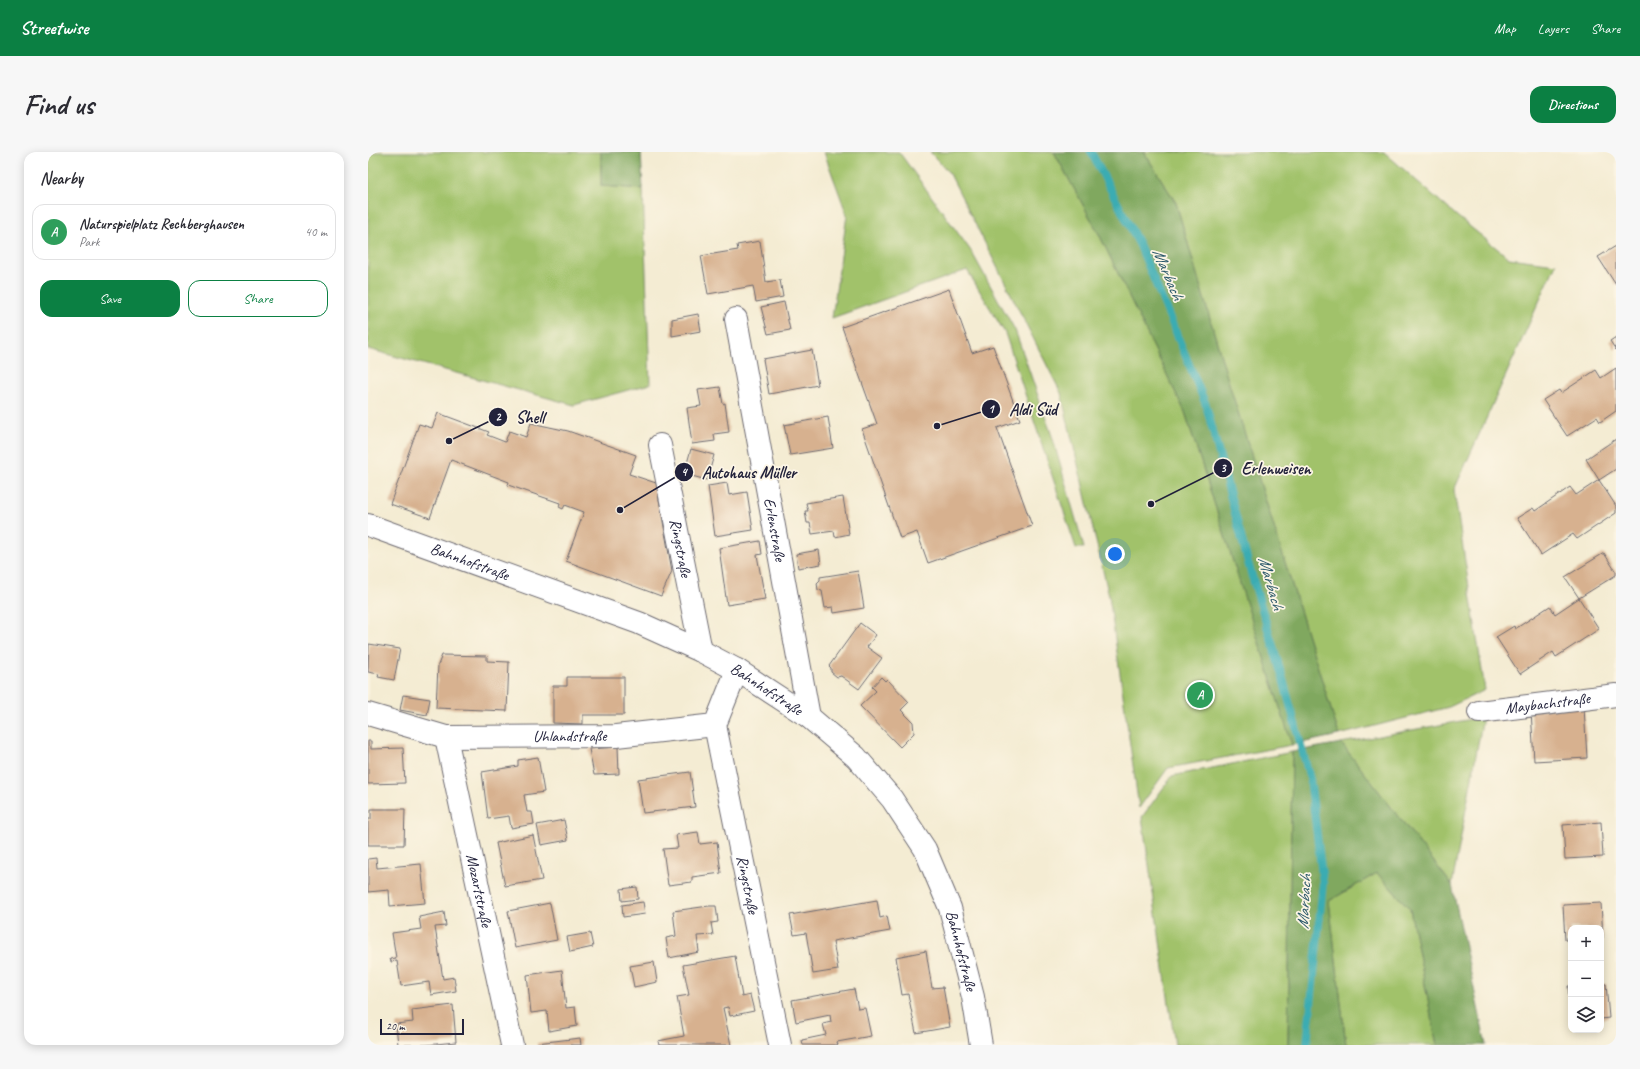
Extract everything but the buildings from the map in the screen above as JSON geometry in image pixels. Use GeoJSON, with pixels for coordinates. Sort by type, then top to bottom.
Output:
{"type":"FeatureCollection","features":[{"type":"Feature","properties":{"kind":"street","name":"Erlenstraße"},"geometry":{"type":"LineString","coordinates":[[736,319],[809,717]]}},
{"type":"Feature","properties":{"kind":"street","name":"Ringstraße"},"geometry":{"type":"LineString","coordinates":[[660,445],[701,651]]}},
{"type":"Feature","properties":{"kind":"street","name":"Bahnhofstraße"},"geometry":{"type":"LineString","coordinates":[[368,526],[639,624],[701,651],[738,670],[809,717],[856,756],[892,799],[925,850],[950,908],[973,997],[981,1045]]}},
{"type":"Feature","properties":{"kind":"street"},"geometry":{"type":"LineString","coordinates":[[715,725],[738,670]]}},
{"type":"Feature","properties":{"kind":"street","name":"Maybachstraße"},"geometry":{"type":"LineString","coordinates":[[1479,712],[1616,695]]}},
{"type":"Feature","properties":{"kind":"street","name":"Uhlandstraße"},"geometry":{"type":"LineString","coordinates":[[368,714],[446,737],[616,736],[715,725]]}},
{"type":"Feature","properties":{"kind":"street","name":"Ringstraße"},"geometry":{"type":"LineString","coordinates":[[715,725],[780,1045]]}},
{"type":"Feature","properties":{"kind":"street","name":"Mozartstraße"},"geometry":{"type":"LineString","coordinates":[[446,737],[512,1045]]}},
{"type":"Feature","properties":{"kind":"green space"},"geometry":{"type":"Polygon","coordinates":[[[377,152],[601,152],[601,186],[643,189],[650,384],[574,405],[368,349],[368,156],[377,152]]]}},
{"type":"Feature","properties":{"kind":"green space"},"geometry":{"type":"Polygon","coordinates":[[[601,152],[641,152],[643,189],[601,186],[601,152]]]}},
{"type":"Feature","properties":{"kind":"green space"},"geometry":{"type":"Polygon","coordinates":[[[824,152],[899,152],[971,251],[1015,330],[1052,436],[1084,548],[1076,548],[1005,333],[967,270],[832,318],[847,215],[824,152]]]}},
{"type":"Feature","properties":{"kind":"green space"},"geometry":{"type":"Polygon","coordinates":[[[930,152],[1054,152],[1099,234],[1185,412],[1292,745],[1168,768],[1139,808],[1109,596],[1061,393],[950,174],[930,152]]]}},
{"type":"Feature","properties":{"kind":"green space"},"geometry":{"type":"Polygon","coordinates":[[[1054,152],[1144,152],[1176,203],[1227,377],[1339,735],[1292,745],[1185,412],[1099,234],[1054,152]]]}},
{"type":"Feature","properties":{"kind":"green space"},"geometry":{"type":"Polygon","coordinates":[[[1144,152],[1384,152],[1458,217],[1509,258],[1556,264],[1454,490],[1485,690],[1449,707],[1339,735],[1227,377],[1176,203],[1144,152]]]}},
{"type":"Feature","properties":{"kind":"green space"},"geometry":{"type":"Polygon","coordinates":[[[1483,717],[1452,885],[1341,743],[1483,717]]]}},
{"type":"Feature","properties":{"kind":"green space"},"geometry":{"type":"Polygon","coordinates":[[[1341,743],[1452,885],[1486,1045],[1437,1045],[1410,909],[1377,873],[1329,901],[1346,1045],[1288,1045],[1292,752],[1341,743]]]}},
{"type":"Feature","properties":{"kind":"green space"},"geometry":{"type":"Polygon","coordinates":[[[1292,752],[1288,1045],[1175,1045],[1142,817],[1172,776],[1292,752]]]}},
{"type":"Feature","properties":{"kind":"green space"},"geometry":{"type":"Polygon","coordinates":[[[1377,873],[1410,909],[1437,1045],[1346,1045],[1329,901],[1377,873]]]}},
{"type":"Feature","properties":{"kind":"waterway","name":"Marbach"},"geometry":{"type":"LineString","coordinates":[[1091,152],[1140,246],[1206,405],[1249,566],[1283,679],[1310,779],[1323,883],[1307,1045]]}},
{"type":"Feature","properties":{"kind":"place","name":"Aldi Süd"},"geometry":{"type":"Point","coordinates":[937,426]}},
{"type":"Feature","properties":{"kind":"place","name":"Shell"},"geometry":{"type":"Point","coordinates":[449,441]}},
{"type":"Feature","properties":{"kind":"place","name":"Erlenweisen"},"geometry":{"type":"Point","coordinates":[1151,504]}},
{"type":"Feature","properties":{"kind":"place","name":"Autohaus Müller"},"geometry":{"type":"Point","coordinates":[620,510]}},
{"type":"Feature","properties":{"kind":"place","name":"Naturspielplatz Rechberghausen"},"geometry":{"type":"Point","coordinates":[1200,695]}}]}
